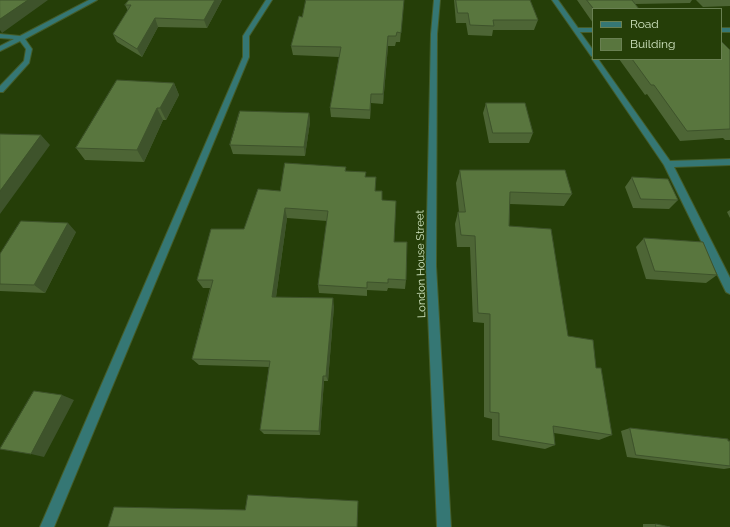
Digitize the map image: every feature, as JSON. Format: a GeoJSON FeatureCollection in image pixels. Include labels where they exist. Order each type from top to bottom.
{"type":"FeatureCollection","features":[{"type":"Feature","properties":{"kind":"street"},"geometry":{"type":"LineString","coordinates":[[0,49],[94,0]]}},
{"type":"Feature","properties":{"kind":"street"},"geometry":{"type":"LineString","coordinates":[[47,527],[246,57],[246,36],[269,0]]}},
{"type":"Feature","properties":{"kind":"street","name":"London House Street"},"geometry":{"type":"LineString","coordinates":[[437,0],[434,34],[431,266],[444,527]]}},
{"type":"Feature","properties":{"kind":"street"},"geometry":{"type":"LineString","coordinates":[[555,0],[592,54]]}},
{"type":"Feature","properties":{"kind":"street"},"geometry":{"type":"LineString","coordinates":[[575,30],[592,30]]}},
{"type":"Feature","properties":{"kind":"street"},"geometry":{"type":"LineString","coordinates":[[0,36],[21,38],[29,48],[26,62],[0,90]]}},
{"type":"Feature","properties":{"kind":"street"},"geometry":{"type":"LineString","coordinates":[[597,60],[668,164],[730,289]]}},
{"type":"Feature","properties":{"kind":"street"},"geometry":{"type":"LineString","coordinates":[[668,164],[730,162]]}},
{"type":"Feature","properties":{"kind":"building"},"geometry":{"type":"Polygon","coordinates":[[[0,0],[28,0],[0,19],[0,0]]]}},
{"type":"Feature","properties":{"kind":"building"},"geometry":{"type":"Polygon","coordinates":[[[129,0],[215,0],[204,20],[155,18],[137,49],[113,34],[131,5],[125,5],[129,0]]]}},
{"type":"Feature","properties":{"kind":"building"},"geometry":{"type":"Polygon","coordinates":[[[306,0],[404,0],[401,33],[397,32],[396,36],[388,36],[383,94],[371,94],[370,110],[330,108],[341,47],[291,46],[299,16],[302,17],[306,0]]]}},
{"type":"Feature","properties":{"kind":"building"},"geometry":{"type":"Polygon","coordinates":[[[456,0],[530,0],[538,20],[493,20],[494,26],[470,25],[468,13],[458,13],[456,0]]]}},
{"type":"Feature","properties":{"kind":"building"},"geometry":{"type":"Polygon","coordinates":[[[587,0],[632,0],[638,8],[593,8],[587,0]]]}},
{"type":"Feature","properties":{"kind":"building"},"geometry":{"type":"Polygon","coordinates":[[[722,42],[730,50],[730,129],[687,131],[654,85],[651,85],[633,60],[722,60],[722,42]]]}},
{"type":"Feature","properties":{"kind":"building"},"geometry":{"type":"Polygon","coordinates":[[[117,80],[174,83],[160,108],[157,108],[137,150],[76,148],[117,80]]]}},
{"type":"Feature","properties":{"kind":"building"},"geometry":{"type":"Polygon","coordinates":[[[486,103],[525,103],[533,133],[493,133],[486,103]]]}},
{"type":"Feature","properties":{"kind":"building"},"geometry":{"type":"Polygon","coordinates":[[[240,111],[309,113],[304,147],[230,145],[240,111]]]}},
{"type":"Feature","properties":{"kind":"building"},"geometry":{"type":"Polygon","coordinates":[[[0,134],[41,135],[0,191],[0,134]]]}},
{"type":"Feature","properties":{"kind":"building"},"geometry":{"type":"Polygon","coordinates":[[[285,163],[346,167],[345,171],[366,172],[365,177],[376,177],[375,191],[382,191],[382,200],[396,201],[394,242],[407,242],[406,280],[388,279],[388,283],[367,282],[367,288],[318,285],[328,211],[285,208],[272,297],[333,298],[326,376],[323,376],[319,431],[260,430],[270,361],[192,359],[213,280],[197,280],[211,229],[244,229],[258,189],[280,191],[285,163]]]}},
{"type":"Feature","properties":{"kind":"building"},"geometry":{"type":"Polygon","coordinates":[[[460,170],[565,170],[572,194],[510,192],[509,226],[551,229],[568,336],[593,340],[596,368],[601,368],[612,435],[553,426],[555,445],[499,436],[499,413],[490,412],[490,314],[478,313],[475,236],[461,235],[458,212],[465,212],[460,170]]]}},
{"type":"Feature","properties":{"kind":"building"},"geometry":{"type":"Polygon","coordinates":[[[632,177],[668,179],[678,200],[641,199],[632,177]]]}},
{"type":"Feature","properties":{"kind":"building"},"geometry":{"type":"Polygon","coordinates":[[[21,221],[68,223],[34,285],[0,284],[0,254],[21,221]]]}},
{"type":"Feature","properties":{"kind":"building"},"geometry":{"type":"Polygon","coordinates":[[[644,238],[703,242],[717,275],[655,271],[644,238]]]}},
{"type":"Feature","properties":{"kind":"building"},"geometry":{"type":"Polygon","coordinates":[[[34,391],[62,395],[31,454],[0,449],[34,391]]]}},
{"type":"Feature","properties":{"kind":"building"},"geometry":{"type":"Polygon","coordinates":[[[630,428],[728,439],[728,441],[730,441],[730,466],[636,455],[630,428]]]}},
{"type":"Feature","properties":{"kind":"building"},"geometry":{"type":"Polygon","coordinates":[[[248,495],[358,501],[357,527],[108,527],[114,507],[245,510],[248,495]]]}},
{"type":"Feature","properties":{"kind":"building"},"geometry":{"type":"Polygon","coordinates":[[[656,524],[670,527],[656,527],[656,524]]]}}]}
